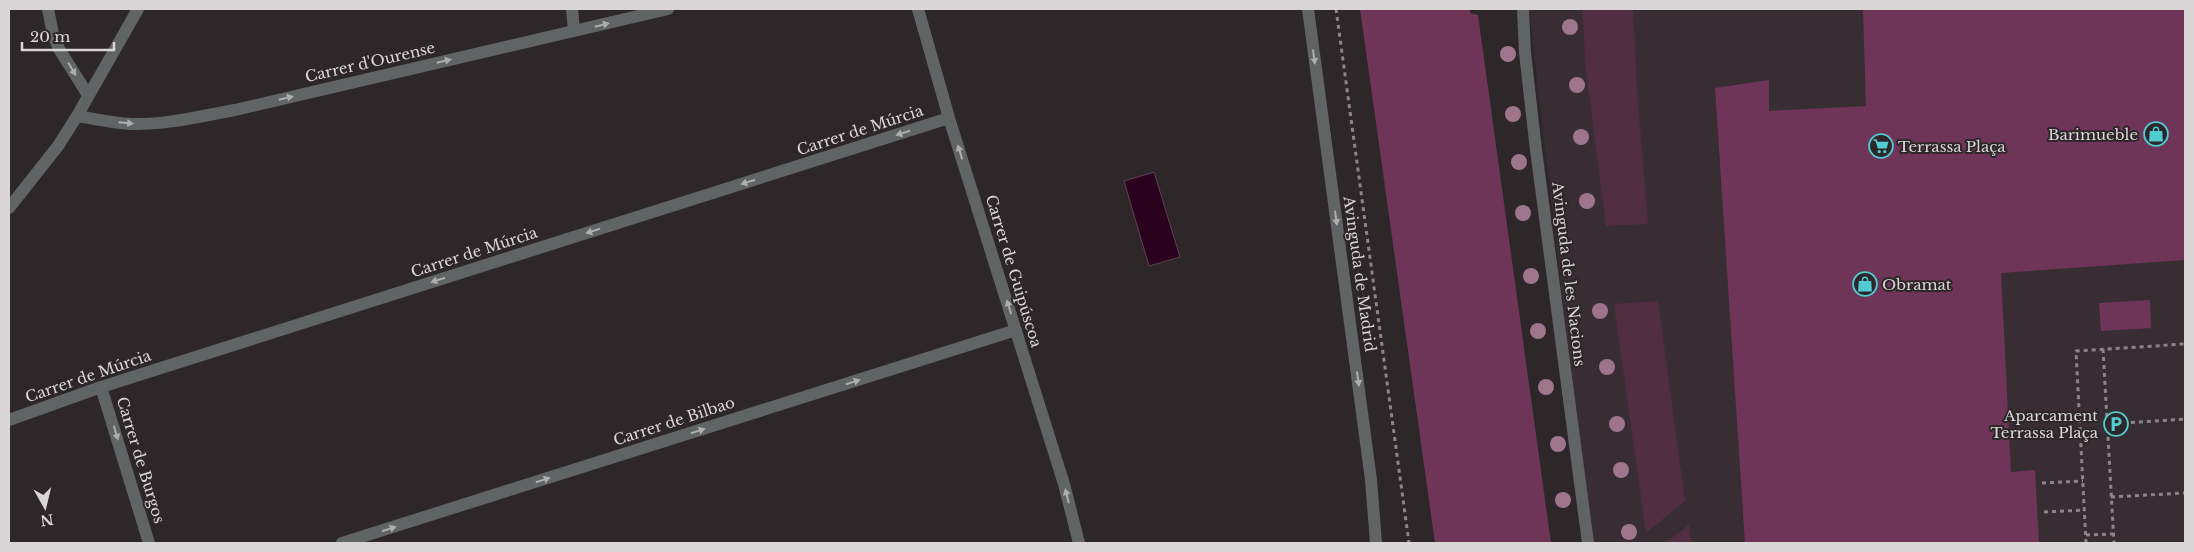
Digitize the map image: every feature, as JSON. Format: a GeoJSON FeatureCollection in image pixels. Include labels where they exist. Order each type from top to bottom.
{"type":"FeatureCollection","features":[{"type":"Feature","properties":{"kind":"street"},"geometry":{"type":"LineString","coordinates":[[48,9],[53,34],[59,50],[88,95]]}},
{"type":"Feature","properties":{"kind":"street"},"geometry":{"type":"LineString","coordinates":[[9,208],[58,146],[78,116],[88,95],[138,9]]}},
{"type":"Feature","properties":{"kind":"street"},"geometry":{"type":"LineString","coordinates":[[572,9],[574,31]]}},
{"type":"Feature","properties":{"kind":"street","name":"Carrer d'Ourense"},"geometry":{"type":"LineString","coordinates":[[78,116],[130,124],[154,124],[181,120],[235,110],[668,9]]}},
{"type":"Feature","properties":{"kind":"street","name":"Carrer de Guipúscoa"},"geometry":{"type":"LineString","coordinates":[[918,9],[949,118],[1064,484],[1079,543]]}},
{"type":"Feature","properties":{"kind":"street","name":"Avinguda de Madrid"},"geometry":{"type":"LineString","coordinates":[[1308,9],[1371,480],[1376,543]]}},
{"type":"Feature","properties":{"kind":"street","name":"Avinguda de les Nacions"},"geometry":{"type":"LineString","coordinates":[[1523,9],[1525,53],[1536,150],[1588,543]]}},
{"type":"Feature","properties":{"kind":"street","name":"Carrer de Múrcia"},"geometry":{"type":"LineString","coordinates":[[9,420],[101,387],[949,118]]}},
{"type":"Feature","properties":{"kind":"street","name":"Carrer de Bilbao"},"geometry":{"type":"LineString","coordinates":[[342,543],[1016,330]]}},
{"type":"Feature","properties":{"kind":"street","name":"Carrer de Burgos"},"geometry":{"type":"LineString","coordinates":[[101,387],[149,543]]}},
{"type":"Feature","properties":{"kind":"path"},"geometry":{"type":"LineString","coordinates":[[1336,9],[1409,543]]}},
{"type":"Feature","properties":{"kind":"path"},"geometry":{"type":"LineString","coordinates":[[2086,543],[2076,351],[2185,344]]}},
{"type":"Feature","properties":{"kind":"path"},"geometry":{"type":"LineString","coordinates":[[2103,349],[2114,543]]}},
{"type":"Feature","properties":{"kind":"path"},"geometry":{"type":"LineString","coordinates":[[2107,424],[2185,419]]}},
{"type":"Feature","properties":{"kind":"path"},"geometry":{"type":"LineString","coordinates":[[2042,483],[2083,481]]}},
{"type":"Feature","properties":{"kind":"path"},"geometry":{"type":"LineString","coordinates":[[2111,497],[2185,493]]}},
{"type":"Feature","properties":{"kind":"path"},"geometry":{"type":"LineString","coordinates":[[2044,512],[2085,510]]}},
{"type":"Feature","properties":{"kind":"path"},"geometry":{"type":"LineString","coordinates":[[2086,535],[2113,534]]}},
{"type":"Feature","properties":{"kind":"shaded area","name":"Terrassa Plaça"},"geometry":{"type":"Polygon","coordinates":[[[1529,9],[2185,9],[2185,543],[1591,543],[1529,9]]]}},
{"type":"Feature","properties":{"kind":"shaded area"},"geometry":{"type":"Polygon","coordinates":[[[1582,9],[1633,9],[1637,90],[1648,224],[1606,226],[1586,70],[1582,9]]]}},
{"type":"Feature","properties":{"kind":"shaded area"},"geometry":{"type":"Polygon","coordinates":[[[1154,172],[1180,257],[1149,266],[1124,181],[1154,172]]]}},
{"type":"Feature","properties":{"kind":"shaded area"},"geometry":{"type":"Polygon","coordinates":[[[1658,301],[1685,501],[1646,533],[1614,304],[1658,301]]]}},
{"type":"Feature","properties":{"kind":"shaded area"},"geometry":{"type":"Polygon","coordinates":[[[1689,525],[1691,543],[1665,543],[1689,525]]]}},
{"type":"Feature","properties":{"kind":"building"},"geometry":{"type":"Polygon","coordinates":[[[1360,9],[1470,9],[1470,13],[1478,15],[1551,543],[1435,543],[1360,9]]]}},
{"type":"Feature","properties":{"kind":"building","name":"Obramat"},"geometry":{"type":"Polygon","coordinates":[[[1863,9],[2185,9],[2185,260],[2001,273],[2011,472],[2035,470],[2039,543],[1745,543],[1715,88],[1769,80],[1769,111],[1866,106],[1863,9]]]}},
{"type":"Feature","properties":{"kind":"building"},"geometry":{"type":"Polygon","coordinates":[[[2150,300],[2151,328],[2101,331],[2099,303],[2150,300]]]}},
{"type":"Feature","properties":{"kind":"place","name":"Barimueble"},"geometry":{"type":"Point","coordinates":[2156,134]}},
{"type":"Feature","properties":{"kind":"place","name":"Terrassa Plaça"},"geometry":{"type":"Point","coordinates":[1881,146]}},
{"type":"Feature","properties":{"kind":"place","name":"Obramat"},"geometry":{"type":"Point","coordinates":[1865,284]}},
{"type":"Feature","properties":{"kind":"place","name":"Aparcament Terrassa Plaça"},"geometry":{"type":"Point","coordinates":[2116,424]}}]}
